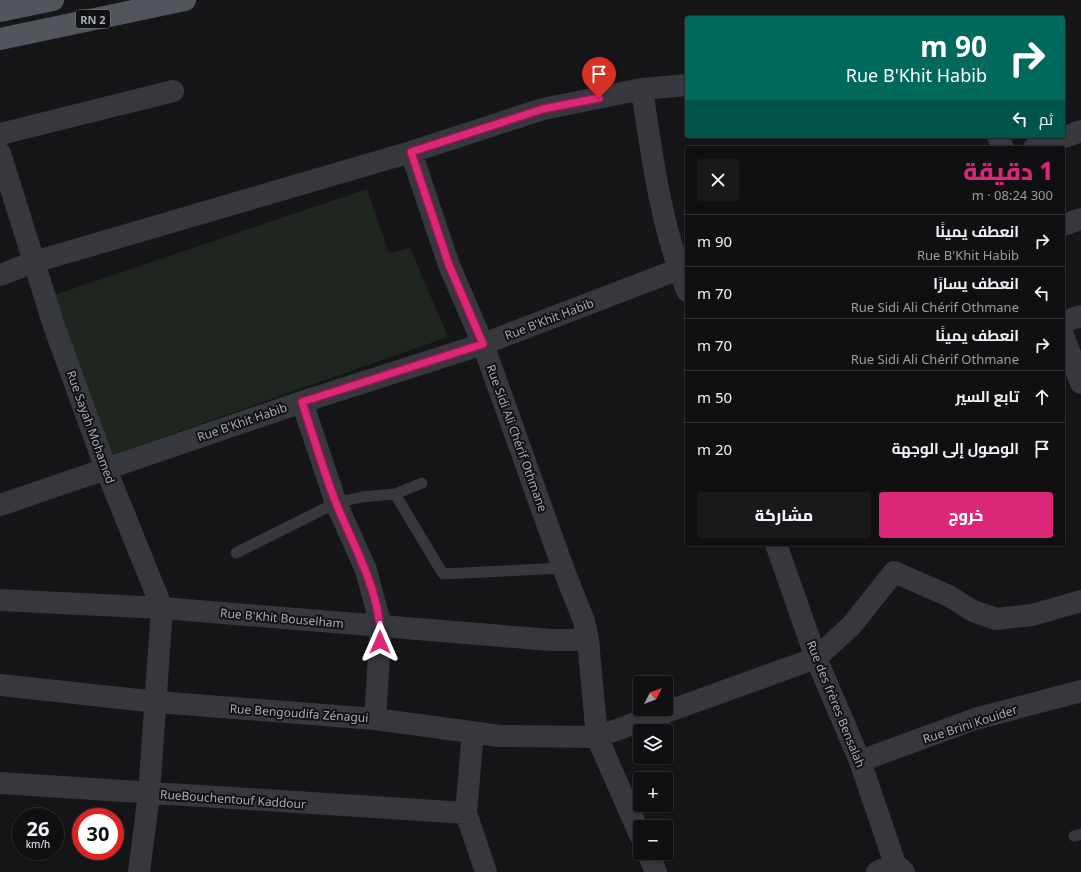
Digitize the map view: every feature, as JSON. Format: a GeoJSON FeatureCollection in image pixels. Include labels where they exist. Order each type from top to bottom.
{"type":"FeatureCollection","features":[{"type":"Feature","properties":{"kind":"main road"},"geometry":{"type":"LineString","coordinates":[[0,11],[53,0]]}},
{"type":"Feature","properties":{"kind":"main road","name":"RN 2"},"geometry":{"type":"LineString","coordinates":[[0,39],[185,0]]}},
{"type":"Feature","properties":{"kind":"street"},"geometry":{"type":"LineString","coordinates":[[0,275],[34,262],[411,152],[543,109],[642,89],[685,85]]}},
{"type":"Feature","properties":{"kind":"street"},"geometry":{"type":"LineString","coordinates":[[642,89],[658,194],[683,268],[685,280]]}},
{"type":"Feature","properties":{"kind":"street"},"geometry":{"type":"LineString","coordinates":[[0,134],[173,91]]}},
{"type":"Feature","properties":{"kind":"street"},"geometry":{"type":"LineString","coordinates":[[1065,137],[1081,131]]}},
{"type":"Feature","properties":{"kind":"street"},"geometry":{"type":"LineString","coordinates":[[1040,146],[1062,138]]}},
{"type":"Feature","properties":{"kind":"street","name":"Rue Sidi Ali Chérif Othmane"},"geometry":{"type":"LineString","coordinates":[[411,152],[449,265],[483,344],[563,568],[584,620],[588,640],[598,737],[633,820]]}},
{"type":"Feature","properties":{"kind":"street","name":"Rue Sayah Mohamed"},"geometry":{"type":"LineString","coordinates":[[0,153],[54,326],[106,469],[162,608],[149,794],[139,872]]}},
{"type":"Feature","properties":{"kind":"street"},"geometry":{"type":"LineString","coordinates":[[1065,224],[1081,219]]}},
{"type":"Feature","properties":{"kind":"street","name":"Rue B'Khit Habib"},"geometry":{"type":"LineString","coordinates":[[0,506],[302,402],[483,344],[683,268]]}},
{"type":"Feature","properties":{"kind":"street"},"geometry":{"type":"LineString","coordinates":[[1065,321],[1081,316]]}},
{"type":"Feature","properties":{"kind":"street"},"geometry":{"type":"LineString","coordinates":[[1065,340],[1081,383]]}},
{"type":"Feature","properties":{"kind":"street"},"geometry":{"type":"LineString","coordinates":[[302,402],[336,503],[366,570],[381,626],[375,719]]}},
{"type":"Feature","properties":{"kind":"street","name":"Rue des frères Bensalah"},"geometry":{"type":"LineString","coordinates":[[777,546],[816,658],[860,761],[892,869]]}},
{"type":"Feature","properties":{"kind":"street"},"geometry":{"type":"LineString","coordinates":[[598,737],[816,658],[851,626],[894,572],[949,596],[973,611],[996,619],[1032,615],[1081,601]]}},
{"type":"Feature","properties":{"kind":"street","name":"Rue B'Khit Bouselham"},"geometry":{"type":"LineString","coordinates":[[0,600],[162,608],[550,640],[588,640]]}},
{"type":"Feature","properties":{"kind":"street","name":"Rue Bengoudifa Zénagui"},"geometry":{"type":"LineString","coordinates":[[0,685],[156,702],[375,719],[500,736],[598,737]]}},
{"type":"Feature","properties":{"kind":"street","name":"Rue Brini Kouider"},"geometry":{"type":"LineString","coordinates":[[860,761],[975,719],[1081,691]]}},
{"type":"Feature","properties":{"kind":"street"},"geometry":{"type":"LineString","coordinates":[[473,732],[466,813],[486,872]]}},
{"type":"Feature","properties":{"kind":"street","name":"RueBouchentouf Kaddour"},"geometry":{"type":"LineString","coordinates":[[0,783],[149,794],[466,813]]}},
{"type":"Feature","properties":{"kind":"street"},"geometry":{"type":"LineString","coordinates":[[651,860],[656,872]]}},
{"type":"Feature","properties":{"kind":"lane"},"geometry":{"type":"LineString","coordinates":[[236,553],[336,503],[361,497],[395,494],[422,483]]}},
{"type":"Feature","properties":{"kind":"lane"},"geometry":{"type":"LineString","coordinates":[[395,494],[443,574],[563,568]]}},
{"type":"Feature","properties":{"kind":"shaded area"},"geometry":{"type":"Polygon","coordinates":[[[367,189],[389,253],[410,248],[448,337],[109,456],[54,295],[367,189]]]}},
{"type":"Feature","properties":{"kind":"route"},"geometry":{"type":"LineString","coordinates":[[380,642],[381,626],[366,570],[336,503],[302,402],[483,344],[449,265],[411,152],[543,109],[599,98]]}}]}
